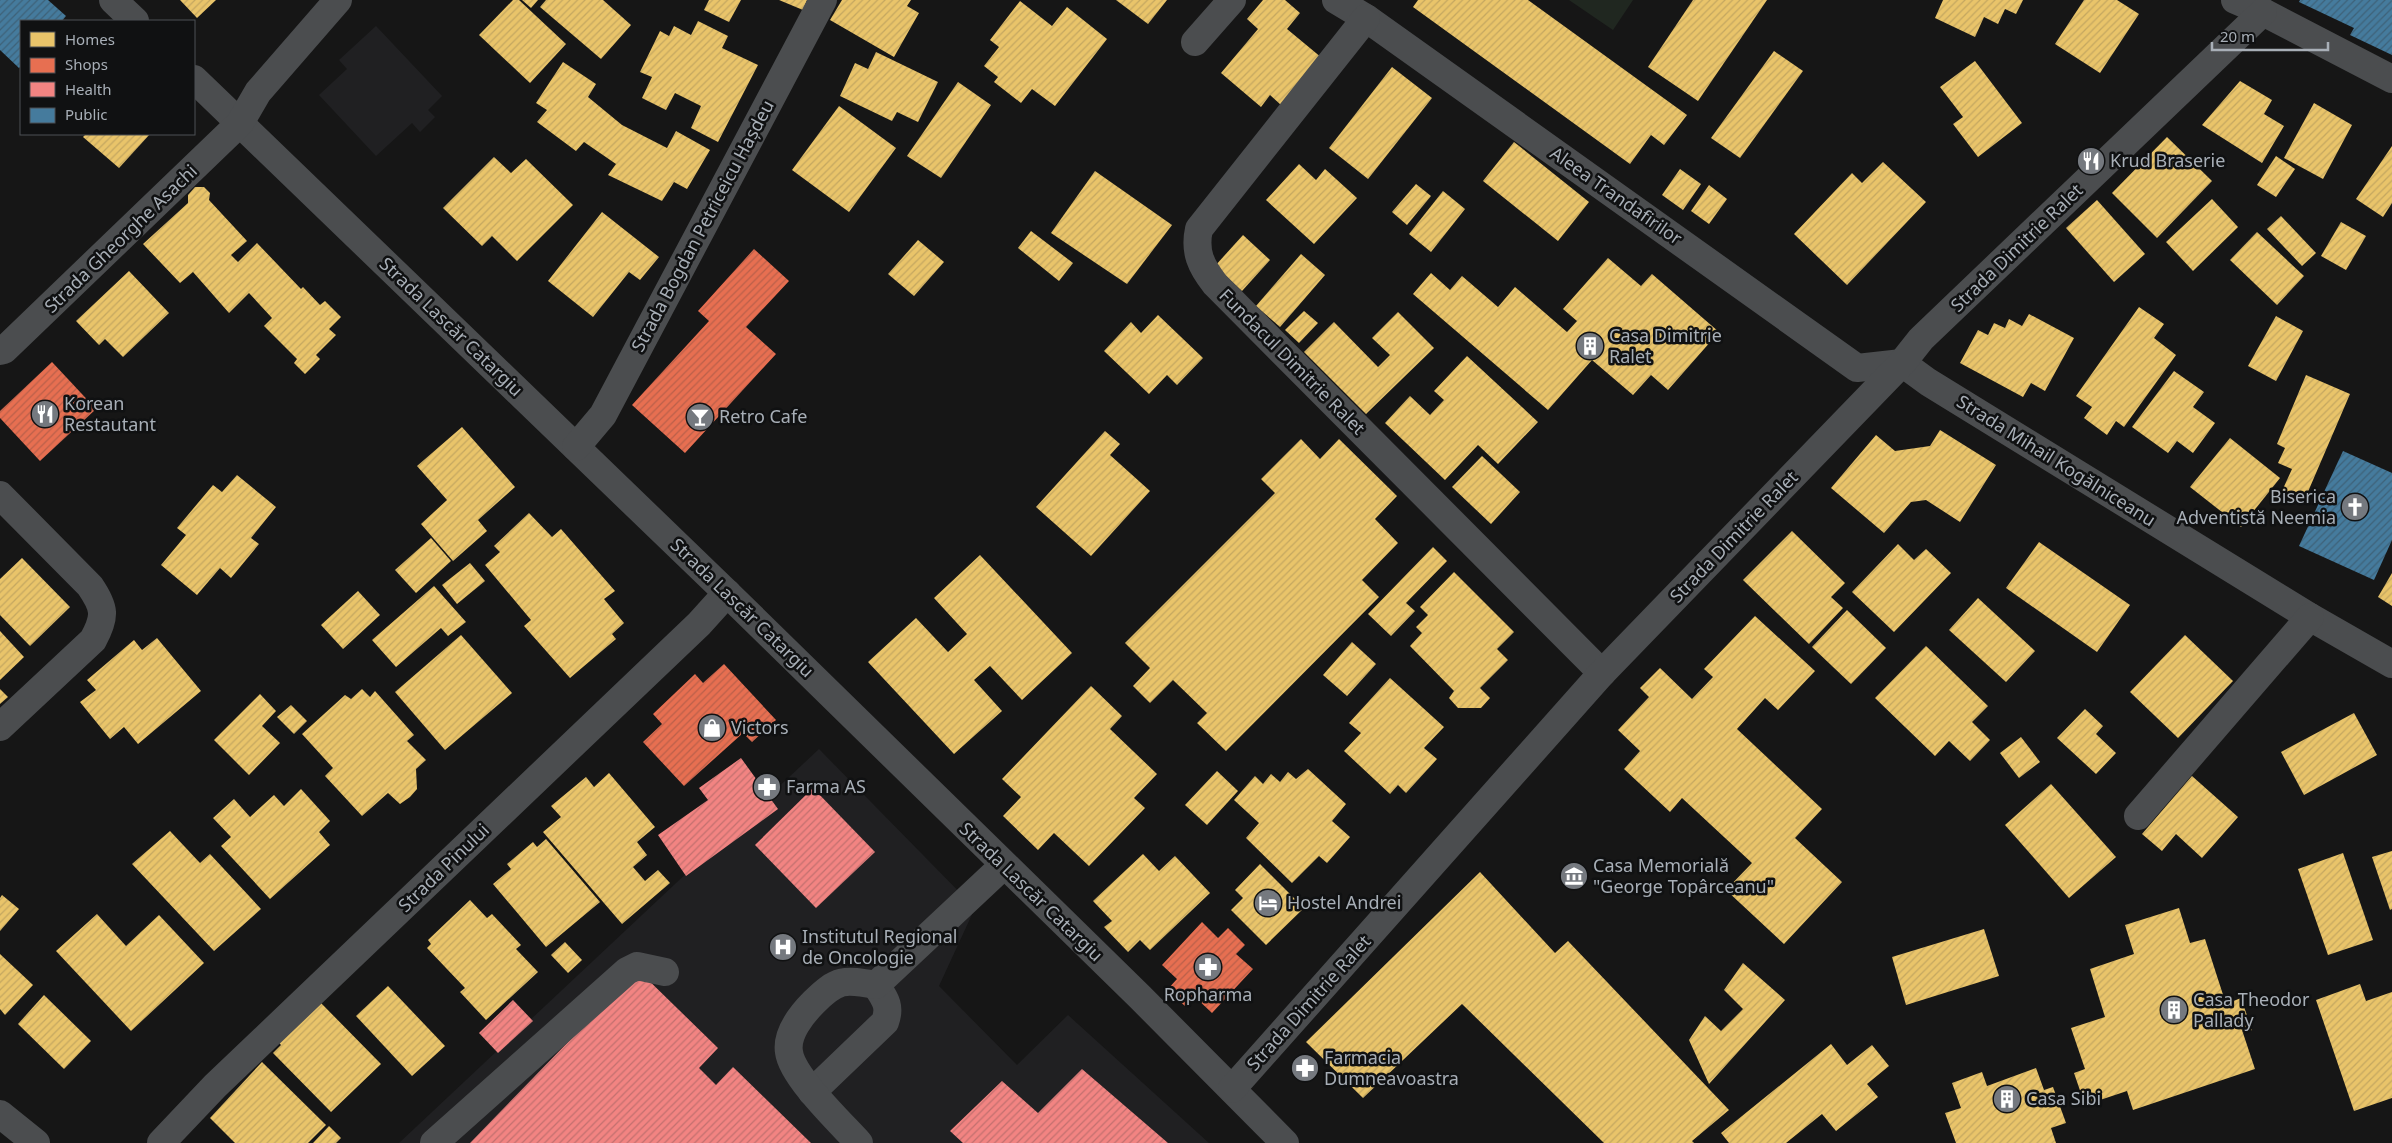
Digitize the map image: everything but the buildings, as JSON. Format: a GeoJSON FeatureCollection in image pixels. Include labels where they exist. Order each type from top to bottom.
{"type":"FeatureCollection","features":[{"type":"Feature","properties":{"kind":"street"},"geometry":{"type":"LineString","coordinates":[[113,0],[134,20]]}},
{"type":"Feature","properties":{"kind":"street","name":"Strada Gheorghe Asachi"},"geometry":{"type":"LineString","coordinates":[[0,351],[4,350],[240,123],[258,92],[338,0]]}},
{"type":"Feature","properties":{"kind":"street","name":"Strada Bogdan Petriceicu Hașdeu"},"geometry":{"type":"LineString","coordinates":[[576,447],[603,415],[823,0]]}},
{"type":"Feature","properties":{"kind":"street"},"geometry":{"type":"LineString","coordinates":[[1196,42],[1232,0]]}},
{"type":"Feature","properties":{"kind":"street","name":"Aleea Trandafirilor"},"geometry":{"type":"LineString","coordinates":[[1336,0],[1366,18],[1857,368],[1902,363]]}},
{"type":"Feature","properties":{"kind":"street"},"geometry":{"type":"LineString","coordinates":[[2235,0],[2263,12],[2392,79]]}},
{"type":"Feature","properties":{"kind":"street","name":"Strada Dimitrie Ralet"},"geometry":{"type":"LineString","coordinates":[[1232,1089],[1602,673],[1902,363],[1921,339],[2263,12]]}},
{"type":"Feature","properties":{"kind":"street","name":"Fundacul Dimitrie Ralet"},"geometry":{"type":"LineString","coordinates":[[1366,18],[1199,230],[1196,243],[1198,258],[1215,284],[1602,673]]}},
{"type":"Feature","properties":{"kind":"street","name":"Strada Lascăr Catargiu"},"geometry":{"type":"LineString","coordinates":[[195,80],[728,593],[1285,1143]]}},
{"type":"Feature","properties":{"kind":"street","name":"Strada Mihail Kogălniceanu"},"geometry":{"type":"LineString","coordinates":[[1902,363],[1928,382],[2310,617],[2392,664]]}},
{"type":"Feature","properties":{"kind":"street"},"geometry":{"type":"LineString","coordinates":[[0,496],[90,586],[100,599],[104,612],[101,627],[93,640],[0,727]]}},
{"type":"Feature","properties":{"kind":"street","name":"Strada Pinului"},"geometry":{"type":"LineString","coordinates":[[161,1143],[215,1086],[692,631],[728,593]]}},
{"type":"Feature","properties":{"kind":"street"},"geometry":{"type":"LineString","coordinates":[[2138,816],[2310,617]]}},
{"type":"Feature","properties":{"kind":"street"},"geometry":{"type":"LineString","coordinates":[[876,986],[1004,865]]}},
{"type":"Feature","properties":{"kind":"street"},"geometry":{"type":"LineString","coordinates":[[434,1143],[627,970],[637,966],[665,972]]}},
{"type":"Feature","properties":{"kind":"street"},"geometry":{"type":"LineString","coordinates":[[812,1092],[885,1022],[889,1011],[887,1002],[876,986],[854,981],[831,985],[801,1015],[790,1041],[789,1053],[812,1092],[859,1143]]}},
{"type":"Feature","properties":{"kind":"street"},"geometry":{"type":"LineString","coordinates":[[0,1114],[36,1143]]}},
{"type":"Feature","properties":{"kind":"shaded area"},"geometry":{"type":"Polygon","coordinates":[[[1569,0],[1633,0],[1613,30],[1569,0]]]}},
{"type":"Feature","properties":{"kind":"shaded area"},"geometry":{"type":"Polygon","coordinates":[[[376,26],[442,96],[428,110],[435,117],[420,132],[412,123],[376,156],[319,95],[347,69],[339,60],[376,26]]]}},
{"type":"Feature","properties":{"kind":"shaded area","name":"Institutul Regional de Oncologie"},"geometry":{"type":"Polygon","coordinates":[[[819,749],[975,908],[939,986],[1017,1065],[1068,1015],[1209,1143],[399,1143],[819,749]]]}},
{"type":"Feature","properties":{"kind":"place","name":"Krud Braserie"},"geometry":{"type":"Point","coordinates":[2091,161]}},
{"type":"Feature","properties":{"kind":"place","name":"Casa Dimitrie Ralet"},"geometry":{"type":"Point","coordinates":[1590,346]}},
{"type":"Feature","properties":{"kind":"place","name":"Korean Restautant"},"geometry":{"type":"Point","coordinates":[45,414]}},
{"type":"Feature","properties":{"kind":"place","name":"Retro Cafe"},"geometry":{"type":"Point","coordinates":[700,417]}},
{"type":"Feature","properties":{"kind":"place","name":"Biserica Adventistă Neemia"},"geometry":{"type":"Point","coordinates":[2355,507]}},
{"type":"Feature","properties":{"kind":"place","name":"Victors"},"geometry":{"type":"Point","coordinates":[712,728]}},
{"type":"Feature","properties":{"kind":"place","name":"Farma AS"},"geometry":{"type":"Point","coordinates":[767,787]}},
{"type":"Feature","properties":{"kind":"place","name":"Casa Memorială \"George Topârceanu\""},"geometry":{"type":"Point","coordinates":[1574,876]}},
{"type":"Feature","properties":{"kind":"place","name":"Hostel Andrei"},"geometry":{"type":"Point","coordinates":[1268,903]}},
{"type":"Feature","properties":{"kind":"place","name":"Institutul Regional de Oncologie"},"geometry":{"type":"Point","coordinates":[783,947]}},
{"type":"Feature","properties":{"kind":"place","name":"Ropharma"},"geometry":{"type":"Point","coordinates":[1208,967]}},
{"type":"Feature","properties":{"kind":"place","name":"Casa Theodor Pallady"},"geometry":{"type":"Point","coordinates":[2174,1010]}},
{"type":"Feature","properties":{"kind":"place","name":"Farmacia Dumneavoastra"},"geometry":{"type":"Point","coordinates":[1305,1068]}},
{"type":"Feature","properties":{"kind":"place","name":"Casa Sibi"},"geometry":{"type":"Point","coordinates":[2007,1099]}}]}
